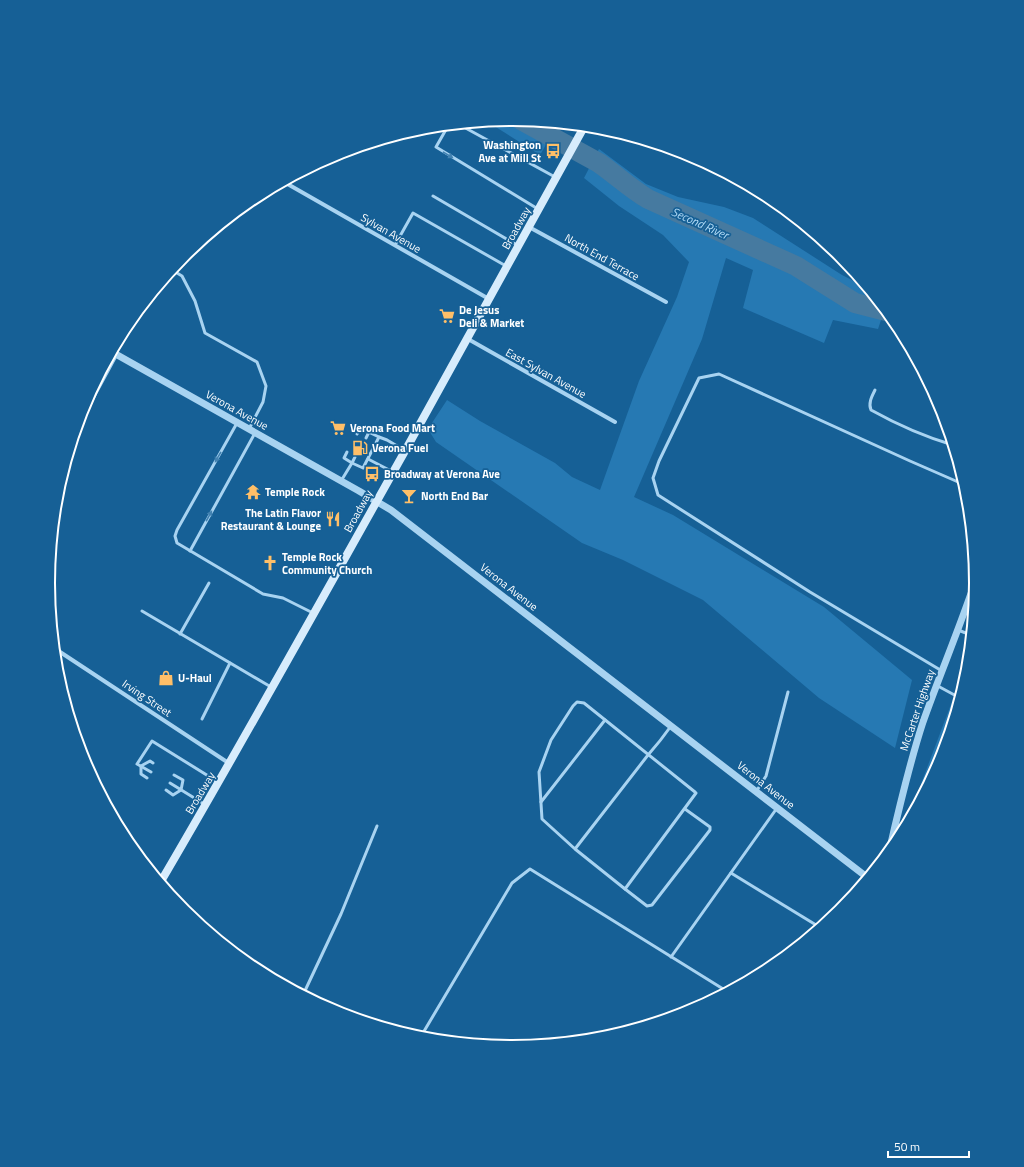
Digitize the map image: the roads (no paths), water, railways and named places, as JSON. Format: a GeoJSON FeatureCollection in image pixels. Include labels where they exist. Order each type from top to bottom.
{"type":"FeatureCollection","features":[{"type":"Feature","properties":{"kind":"main road","name":"Broadway"},"geometry":{"type":"LineString","coordinates":[[162,878],[273,688],[508,267],[581,132]]}},
{"type":"Feature","properties":{"kind":"street","name":"Sylvan Avenue"},"geometry":{"type":"LineString","coordinates":[[289,185],[490,299]]}},
{"type":"Feature","properties":{"kind":"street","name":"North End Terrace"},"geometry":{"type":"LineString","coordinates":[[530,227],[666,302]]}},
{"type":"Feature","properties":{"kind":"street","name":"East Sylvan Avenue"},"geometry":{"type":"LineString","coordinates":[[468,339],[615,422]]}},
{"type":"Feature","properties":{"kind":"street","name":"Verona Avenue"},"geometry":{"type":"LineString","coordinates":[[116,355],[377,501],[392,511],[864,875]]}},
{"type":"Feature","properties":{"kind":"street","name":"McCarter Highway"},"geometry":{"type":"LineString","coordinates":[[893,836],[909,768],[936,685],[968,600]]}},
{"type":"Feature","properties":{"kind":"street","name":"Irving Street"},"geometry":{"type":"LineString","coordinates":[[61,652],[230,764]]}},
{"type":"Feature","properties":{"kind":"lane"},"geometry":{"type":"LineString","coordinates":[[466,129],[556,178]]}},
{"type":"Feature","properties":{"kind":"lane"},"geometry":{"type":"LineString","coordinates":[[445,131],[436,147],[539,209]]}},
{"type":"Feature","properties":{"kind":"lane"},"geometry":{"type":"LineString","coordinates":[[433,196],[519,246]]}},
{"type":"Feature","properties":{"kind":"lane"},"geometry":{"type":"LineString","coordinates":[[396,245],[413,213],[508,267]]}},
{"type":"Feature","properties":{"kind":"lane"},"geometry":{"type":"LineString","coordinates":[[177,273],[182,276],[195,301],[205,333],[257,362],[266,386],[263,402],[252,431],[190,551]]}},
{"type":"Feature","properties":{"kind":"lane"},"geometry":{"type":"LineString","coordinates":[[942,670],[810,592],[658,496],[653,478],[659,461],[699,378],[719,374],[957,482]]}},
{"type":"Feature","properties":{"kind":"lane"},"geometry":{"type":"LineString","coordinates":[[875,390],[871,400],[871,410],[898,425],[927,438],[947,443]]}},
{"type":"Feature","properties":{"kind":"lane"},"geometry":{"type":"LineString","coordinates":[[237,423],[177,530],[175,536],[177,543],[263,594],[283,598],[314,613]]}},
{"type":"Feature","properties":{"kind":"lane"},"geometry":{"type":"LineString","coordinates":[[357,434],[360,428],[387,440],[405,451]]}},
{"type":"Feature","properties":{"kind":"lane"},"geometry":{"type":"LineString","coordinates":[[366,438],[369,432]]}},
{"type":"Feature","properties":{"kind":"lane"},"geometry":{"type":"LineString","coordinates":[[347,452],[344,458],[363,468],[379,437]]}},
{"type":"Feature","properties":{"kind":"lane"},"geometry":{"type":"LineString","coordinates":[[341,481],[355,457]]}},
{"type":"Feature","properties":{"kind":"lane"},"geometry":{"type":"LineString","coordinates":[[368,459],[393,472]]}},
{"type":"Feature","properties":{"kind":"lane"},"geometry":{"type":"LineString","coordinates":[[180,634],[209,583]]}},
{"type":"Feature","properties":{"kind":"lane"},"geometry":{"type":"LineString","coordinates":[[142,612],[273,688]]}},
{"type":"Feature","properties":{"kind":"lane"},"geometry":{"type":"LineString","coordinates":[[958,630],[966,633]]}},
{"type":"Feature","properties":{"kind":"lane"},"geometry":{"type":"LineString","coordinates":[[202,719],[230,663]]}},
{"type":"Feature","properties":{"kind":"lane"},"geometry":{"type":"LineString","coordinates":[[936,685],[955,695]]}},
{"type":"Feature","properties":{"kind":"lane"},"geometry":{"type":"LineString","coordinates":[[756,792],[766,776],[788,692]]}},
{"type":"Feature","properties":{"kind":"lane"},"geometry":{"type":"LineString","coordinates":[[625,888],[685,809],[696,795],[695,792],[584,703],[577,702],[573,706],[551,740],[539,772],[542,819],[575,849],[647,906],[652,905],[710,830],[710,827],[685,809]]}},
{"type":"Feature","properties":{"kind":"lane"},"geometry":{"type":"LineString","coordinates":[[541,802],[605,720]]}},
{"type":"Feature","properties":{"kind":"lane"},"geometry":{"type":"LineString","coordinates":[[575,849],[671,726]]}},
{"type":"Feature","properties":{"kind":"lane"},"geometry":{"type":"LineString","coordinates":[[151,772],[137,764],[152,741],[219,782]]}},
{"type":"Feature","properties":{"kind":"lane"},"geometry":{"type":"LineString","coordinates":[[141,766],[150,761],[153,763]]}},
{"type":"Feature","properties":{"kind":"lane"},"geometry":{"type":"LineString","coordinates":[[141,766],[141,774],[147,778]]}},
{"type":"Feature","properties":{"kind":"lane"},"geometry":{"type":"LineString","coordinates":[[174,775],[182,780],[181,790]]}},
{"type":"Feature","properties":{"kind":"lane"},"geometry":{"type":"LineString","coordinates":[[170,783],[206,804]]}},
{"type":"Feature","properties":{"kind":"lane"},"geometry":{"type":"LineString","coordinates":[[166,790],[173,795],[181,790]]}},
{"type":"Feature","properties":{"kind":"lane"},"geometry":{"type":"LineString","coordinates":[[671,957],[777,808]]}},
{"type":"Feature","properties":{"kind":"lane"},"geometry":{"type":"LineString","coordinates":[[305,990],[341,914],[377,826]]}},
{"type":"Feature","properties":{"kind":"lane"},"geometry":{"type":"LineString","coordinates":[[424,1032],[512,884],[530,869],[722,989]]}},
{"type":"Feature","properties":{"kind":"lane"},"geometry":{"type":"LineString","coordinates":[[730,873],[815,925]]}},
{"type":"Feature","properties":{"kind":"waterway","name":"Second River"},"geometry":{"type":"LineString","coordinates":[[533,127],[599,163],[648,199],[796,266],[855,303],[878,309]]}},
{"type":"Feature","properties":{"kind":"place","name":"Washington Ave at Mill St"},"geometry":{"type":"Point","coordinates":[553,151]}},
{"type":"Feature","properties":{"kind":"place","name":"De Jesus Deli & Market"},"geometry":{"type":"Point","coordinates":[447,316]}},
{"type":"Feature","properties":{"kind":"place","name":"Verona Food Mart"},"geometry":{"type":"Point","coordinates":[338,428]}},
{"type":"Feature","properties":{"kind":"place","name":"Verona Fuel"},"geometry":{"type":"Point","coordinates":[360,448]}},
{"type":"Feature","properties":{"kind":"place","name":"Broadway at Verona Ave"},"geometry":{"type":"Point","coordinates":[372,474]}},
{"type":"Feature","properties":{"kind":"place","name":"Temple Rock"},"geometry":{"type":"Point","coordinates":[253,492]}},
{"type":"Feature","properties":{"kind":"place","name":"North End Bar"},"geometry":{"type":"Point","coordinates":[409,496]}},
{"type":"Feature","properties":{"kind":"place","name":"The Latin Flavor Restaurant & Lounge"},"geometry":{"type":"Point","coordinates":[333,519]}},
{"type":"Feature","properties":{"kind":"place","name":"Temple Rock Community Church"},"geometry":{"type":"Point","coordinates":[270,563]}},
{"type":"Feature","properties":{"kind":"place","name":"U-Haul"},"geometry":{"type":"Point","coordinates":[166,678]}}]}
